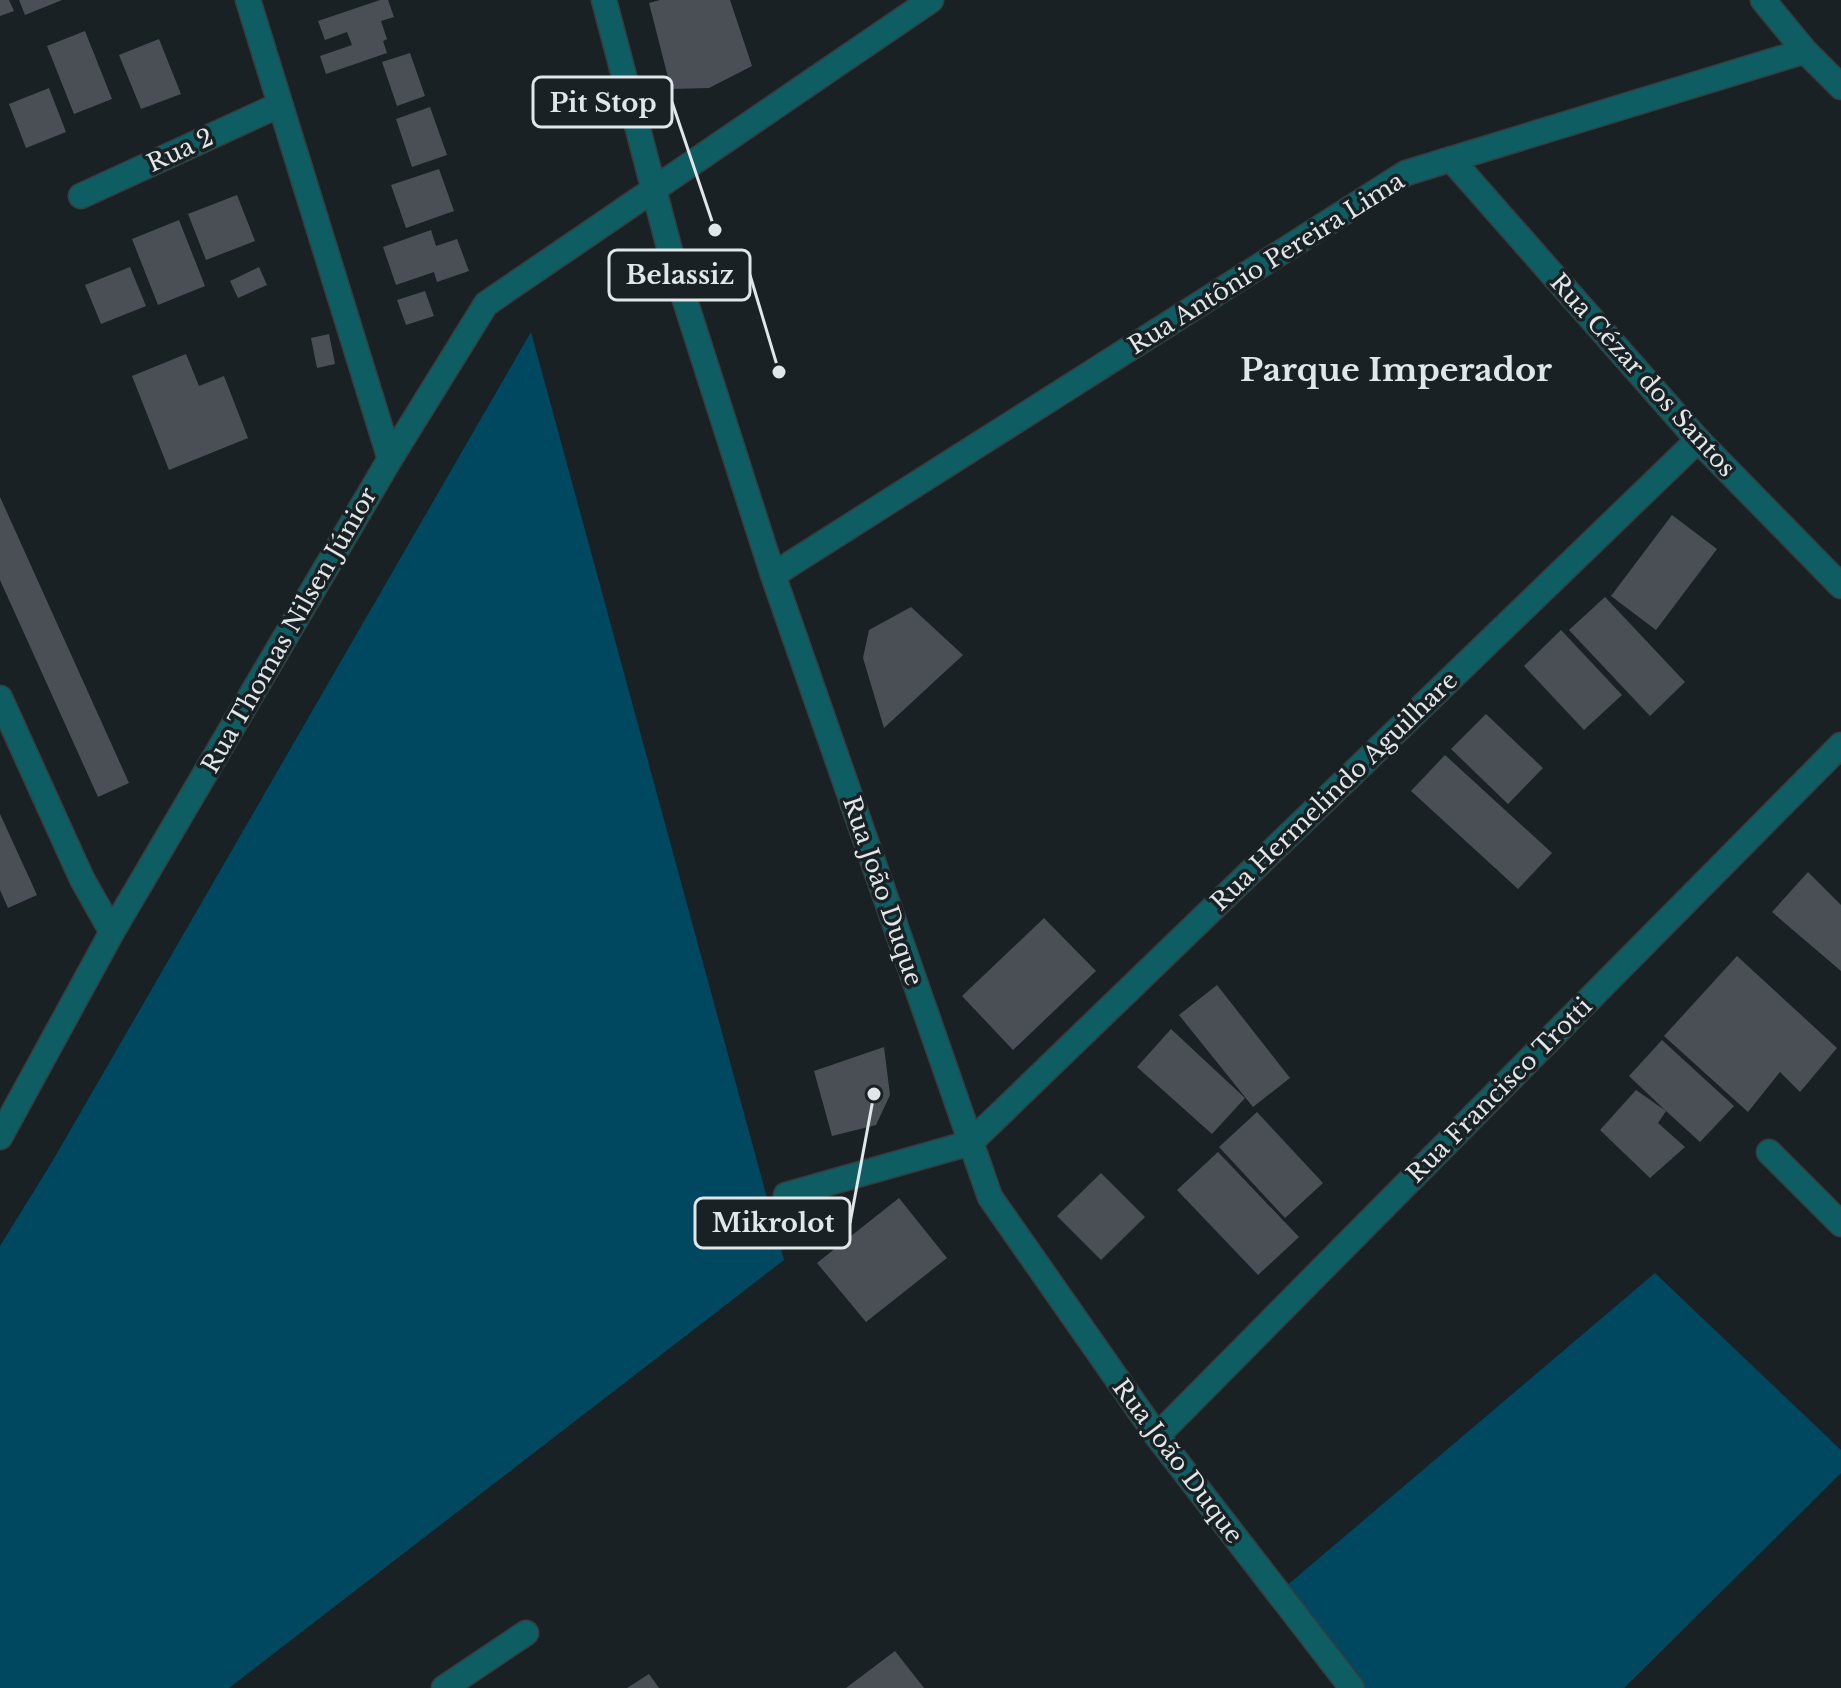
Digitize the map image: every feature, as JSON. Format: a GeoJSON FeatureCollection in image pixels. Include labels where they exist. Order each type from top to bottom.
{"type":"FeatureCollection","features":[{"type":"Feature","properties":{"kind":"street"},"geometry":{"type":"LineString","coordinates":[[248,0],[390,459]]}},
{"type":"Feature","properties":{"kind":"street","name":"Rua João Duque"},"geometry":{"type":"LineString","coordinates":[[604,0],[674,266],[773,575],[990,1197],[1157,1436],[1352,1688]]}},
{"type":"Feature","properties":{"kind":"street","name":"Rua Thomas Nilsen Júnior"},"geometry":{"type":"LineString","coordinates":[[0,1137],[112,932],[390,459],[486,304],[931,0]]}},
{"type":"Feature","properties":{"kind":"street"},"geometry":{"type":"LineString","coordinates":[[1763,0],[1805,51],[1841,87]]}},
{"type":"Feature","properties":{"kind":"street","name":"Rua Antônio Pereira Lima"},"geometry":{"type":"LineString","coordinates":[[773,575],[1406,173],[1805,51]]}},
{"type":"Feature","properties":{"kind":"street","name":"Rua 2"},"geometry":{"type":"LineString","coordinates":[[81,196],[279,105]]}},
{"type":"Feature","properties":{"kind":"street","name":"Rua Cézar dos Santos"},"geometry":{"type":"LineString","coordinates":[[1451,159],[1698,440],[1841,586]]}},
{"type":"Feature","properties":{"kind":"street","name":"Rua Hermelindo Aguilhare"},"geometry":{"type":"LineString","coordinates":[[970,1143],[1698,440]]}},
{"type":"Feature","properties":{"kind":"street"},"geometry":{"type":"LineString","coordinates":[[0,698],[82,879],[112,932]]}},
{"type":"Feature","properties":{"kind":"street","name":"Rua Francisco Trotti"},"geometry":{"type":"LineString","coordinates":[[1157,1436],[1841,745]]}},
{"type":"Feature","properties":{"kind":"street"},"geometry":{"type":"LineString","coordinates":[[786,1195],[970,1143]]}},
{"type":"Feature","properties":{"kind":"street"},"geometry":{"type":"LineString","coordinates":[[1769,1152],[1841,1224]]}},
{"type":"Feature","properties":{"kind":"street"},"geometry":{"type":"LineString","coordinates":[[444,1688],[526,1633]]}},
{"type":"Feature","properties":{"kind":"shaded area"},"geometry":{"type":"Polygon","coordinates":[[[531,332],[784,1260],[229,1688],[0,1688],[0,1246],[52,1162],[531,332]]]}},
{"type":"Feature","properties":{"kind":"shaded area"},"geometry":{"type":"Polygon","coordinates":[[[1655,1273],[1841,1450],[1841,1473],[1624,1688],[1363,1688],[1278,1593],[1655,1273]]]}},
{"type":"Feature","properties":{"kind":"building"},"geometry":{"type":"Polygon","coordinates":[[[0,0],[9,0],[14,11],[0,16],[0,0]]]}},
{"type":"Feature","properties":{"kind":"building"},"geometry":{"type":"Polygon","coordinates":[[[19,0],[62,0],[25,15],[19,0]]]}},
{"type":"Feature","properties":{"kind":"building"},"geometry":{"type":"Polygon","coordinates":[[[388,0],[394,17],[381,21],[387,39],[383,41],[387,53],[326,74],[320,56],[352,45],[347,32],[325,40],[318,21],[388,0]]]}},
{"type":"Feature","properties":{"kind":"building"},"geometry":{"type":"Polygon","coordinates":[[[660,0],[730,0],[752,66],[709,88],[671,89],[649,3],[660,0]]]}},
{"type":"Feature","properties":{"kind":"building"},"geometry":{"type":"Polygon","coordinates":[[[85,31],[112,99],[74,114],[47,46],[85,31]]]}},
{"type":"Feature","properties":{"kind":"building"},"geometry":{"type":"Polygon","coordinates":[[[159,39],[181,94],[141,109],[119,55],[159,39]]]}},
{"type":"Feature","properties":{"kind":"building"},"geometry":{"type":"Polygon","coordinates":[[[410,53],[425,96],[397,106],[382,62],[410,53]]]}},
{"type":"Feature","properties":{"kind":"building"},"geometry":{"type":"Polygon","coordinates":[[[49,88],[66,132],[26,148],[9,104],[49,88]]]}},
{"type":"Feature","properties":{"kind":"building"},"geometry":{"type":"Polygon","coordinates":[[[430,107],[447,155],[412,167],[396,119],[430,107]]]}},
{"type":"Feature","properties":{"kind":"building"},"geometry":{"type":"Polygon","coordinates":[[[439,169],[454,211],[406,228],[391,185],[439,169]]]}},
{"type":"Feature","properties":{"kind":"building"},"geometry":{"type":"Polygon","coordinates":[[[237,195],[255,241],[206,260],[188,214],[237,195]]]}},
{"type":"Feature","properties":{"kind":"building"},"geometry":{"type":"Polygon","coordinates":[[[179,220],[205,286],[158,305],[132,239],[179,220]]]}},
{"type":"Feature","properties":{"kind":"building"},"geometry":{"type":"Polygon","coordinates":[[[431,230],[436,246],[457,239],[469,271],[437,282],[434,272],[396,285],[383,247],[431,230]]]}},
{"type":"Feature","properties":{"kind":"building"},"geometry":{"type":"Polygon","coordinates":[[[130,267],[146,306],[101,324],[85,285],[130,267]]]}},
{"type":"Feature","properties":{"kind":"building"},"geometry":{"type":"Polygon","coordinates":[[[259,267],[267,285],[238,298],[230,281],[259,267]]]}},
{"type":"Feature","properties":{"kind":"building"},"geometry":{"type":"Polygon","coordinates":[[[425,291],[434,316],[406,325],[397,300],[425,291]]]}},
{"type":"Feature","properties":{"kind":"building"},"geometry":{"type":"Polygon","coordinates":[[[329,334],[335,364],[317,368],[311,338],[329,334]]]}},
{"type":"Feature","properties":{"kind":"building"},"geometry":{"type":"Polygon","coordinates":[[[186,354],[199,386],[224,376],[248,438],[169,470],[132,376],[186,354]]]}},
{"type":"Feature","properties":{"kind":"building"},"geometry":{"type":"Polygon","coordinates":[[[0,497],[129,783],[98,797],[0,580],[0,497]]]}},
{"type":"Feature","properties":{"kind":"building"},"geometry":{"type":"Polygon","coordinates":[[[1672,515],[1717,549],[1656,630],[1611,596],[1672,515]]]}},
{"type":"Feature","properties":{"kind":"building"},"geometry":{"type":"Polygon","coordinates":[[[1605,597],[1685,682],[1650,716],[1569,630],[1605,597]]]}},
{"type":"Feature","properties":{"kind":"building"},"geometry":{"type":"Polygon","coordinates":[[[911,607],[963,655],[884,728],[863,658],[869,630],[911,607]]]}},
{"type":"Feature","properties":{"kind":"building"},"geometry":{"type":"Polygon","coordinates":[[[1561,630],[1622,695],[1584,730],[1524,666],[1561,630]]]}},
{"type":"Feature","properties":{"kind":"building"},"geometry":{"type":"Polygon","coordinates":[[[1486,714],[1543,768],[1508,804],[1451,749],[1486,714]]]}},
{"type":"Feature","properties":{"kind":"building"},"geometry":{"type":"Polygon","coordinates":[[[1445,755],[1552,853],[1518,889],[1411,791],[1445,755]]]}},
{"type":"Feature","properties":{"kind":"building"},"geometry":{"type":"Polygon","coordinates":[[[0,814],[37,895],[8,908],[0,890],[0,814]]]}},
{"type":"Feature","properties":{"kind":"building"},"geometry":{"type":"Polygon","coordinates":[[[1808,872],[1841,905],[1841,971],[1772,912],[1808,872]]]}},
{"type":"Feature","properties":{"kind":"building"},"geometry":{"type":"Polygon","coordinates":[[[1044,918],[1096,971],[1013,1050],[962,996],[1044,918]]]}},
{"type":"Feature","properties":{"kind":"building"},"geometry":{"type":"Polygon","coordinates":[[[1737,956],[1837,1048],[1800,1092],[1780,1072],[1748,1112],[1664,1036],[1737,956]]]}},
{"type":"Feature","properties":{"kind":"building"},"geometry":{"type":"Polygon","coordinates":[[[1217,985],[1290,1078],[1253,1107],[1179,1015],[1217,985]]]}},
{"type":"Feature","properties":{"kind":"building"},"geometry":{"type":"Polygon","coordinates":[[[1171,1029],[1245,1098],[1212,1134],[1137,1067],[1171,1029]]]}},
{"type":"Feature","properties":{"kind":"building"},"geometry":{"type":"Polygon","coordinates":[[[1662,1040],[1734,1106],[1700,1142],[1629,1076],[1662,1040]]]}},
{"type":"Feature","properties":{"kind":"building"},"geometry":{"type":"Polygon","coordinates":[[[884,1047],[890,1095],[876,1125],[832,1136],[814,1071],[884,1047]]]}},
{"type":"Feature","properties":{"kind":"building"},"geometry":{"type":"Polygon","coordinates":[[[1636,1090],[1666,1111],[1658,1123],[1685,1147],[1650,1178],[1600,1130],[1636,1090]]]}},
{"type":"Feature","properties":{"kind":"building"},"geometry":{"type":"Polygon","coordinates":[[[1257,1112],[1323,1183],[1285,1218],[1219,1147],[1257,1112]]]}},
{"type":"Feature","properties":{"kind":"building"},"geometry":{"type":"Polygon","coordinates":[[[1218,1152],[1299,1237],[1258,1275],[1177,1190],[1218,1152]]]}},
{"type":"Feature","properties":{"kind":"building"},"geometry":{"type":"Polygon","coordinates":[[[1101,1173],[1145,1217],[1101,1260],[1057,1216],[1101,1173]]]}},
{"type":"Feature","properties":{"kind":"building"},"geometry":{"type":"Polygon","coordinates":[[[899,1198],[947,1258],[866,1322],[817,1263],[899,1198]]]}},
{"type":"Feature","properties":{"kind":"building"},"geometry":{"type":"Polygon","coordinates":[[[895,1651],[924,1688],[846,1688],[895,1651]]]}},
{"type":"Feature","properties":{"kind":"building"},"geometry":{"type":"Polygon","coordinates":[[[649,1674],[659,1688],[627,1688],[649,1674]]]}},
{"type":"Feature","properties":{"kind":"place","name":"Pit Stop"},"geometry":{"type":"Point","coordinates":[715,230]}},
{"type":"Feature","properties":{"kind":"place","name":"Belassiz"},"geometry":{"type":"Point","coordinates":[779,372]}},
{"type":"Feature","properties":{"kind":"place","name":"Mikrolot"},"geometry":{"type":"Point","coordinates":[874,1094]}},
{"type":"Feature","properties":{"kind":"district","name":"Parque Imperador"},"geometry":{"type":"Point","coordinates":[1396,370]}}]}
